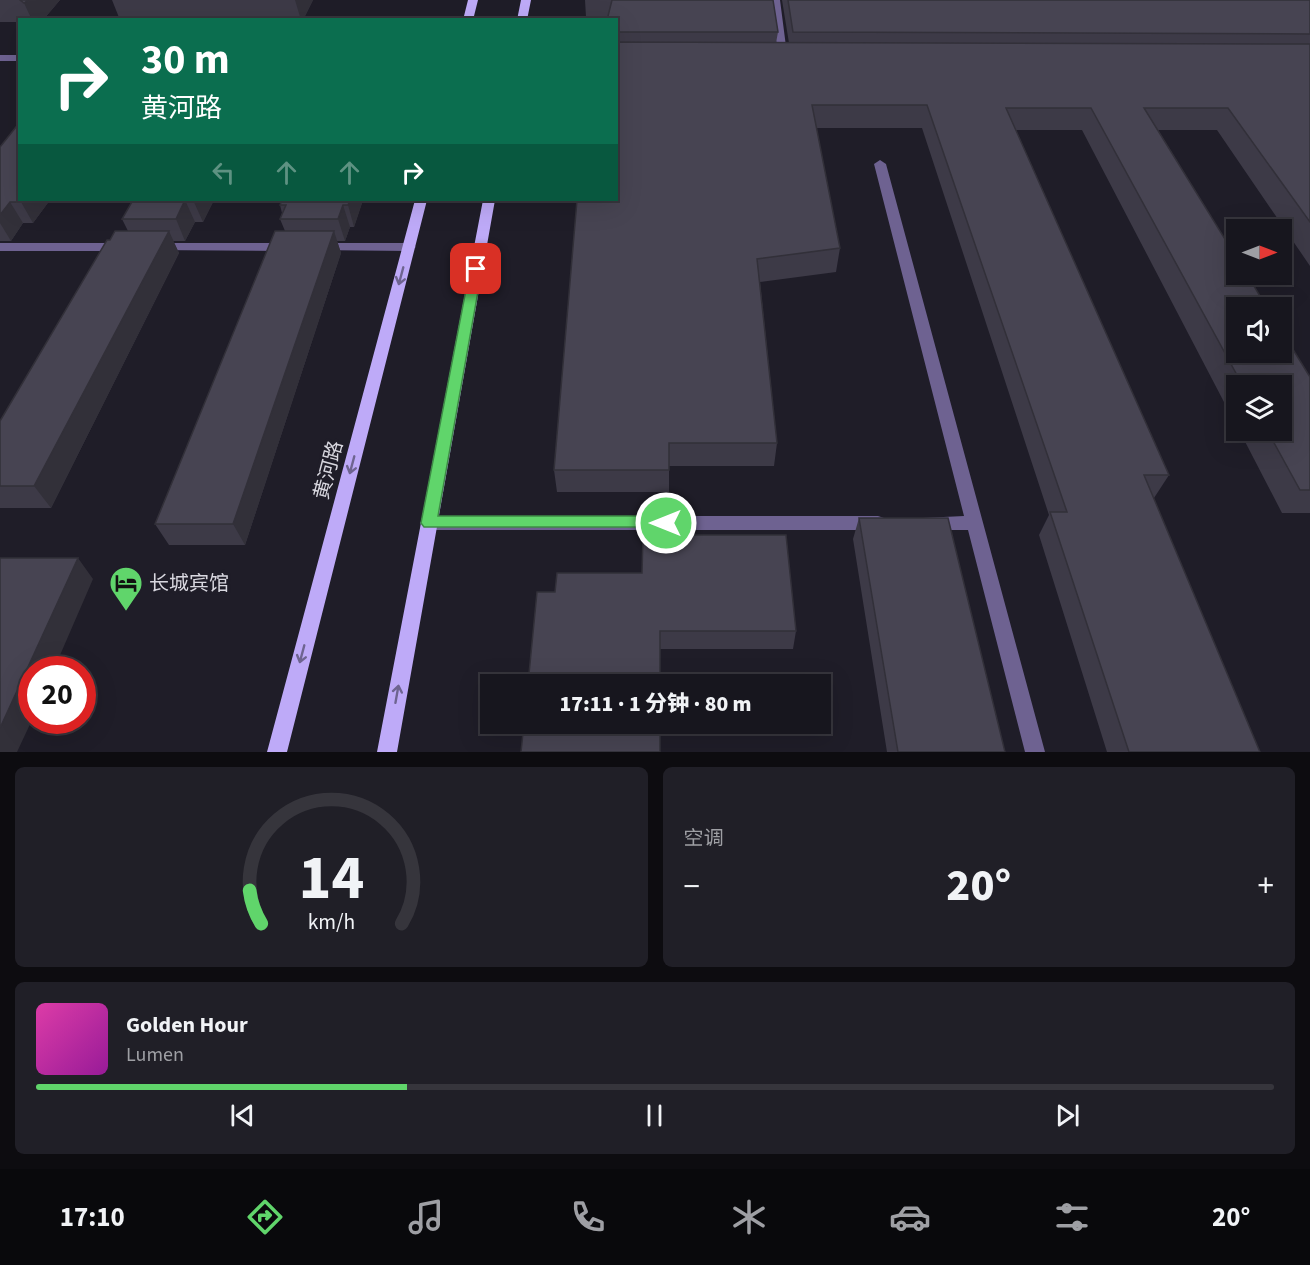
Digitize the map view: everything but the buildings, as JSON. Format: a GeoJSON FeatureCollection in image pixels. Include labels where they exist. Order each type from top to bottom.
{"type":"FeatureCollection","features":[{"type":"Feature","properties":{"kind":"main road"},"geometry":{"type":"LineString","coordinates":[[468,18],[473,0]]}},
{"type":"Feature","properties":{"kind":"main road"},"geometry":{"type":"LineString","coordinates":[[522,18],[526,0]]}},
{"type":"Feature","properties":{"kind":"main road","name":"黄河路"},"geometry":{"type":"LineString","coordinates":[[277,752],[421,201]]}},
{"type":"Feature","properties":{"kind":"main road"},"geometry":{"type":"LineString","coordinates":[[387,752],[489,201]]}},
{"type":"Feature","properties":{"kind":"street"},"geometry":{"type":"LineString","coordinates":[[775,0],[784,60]]}},
{"type":"Feature","properties":{"kind":"street"},"geometry":{"type":"LineString","coordinates":[[0,58],[18,58]]}},
{"type":"Feature","properties":{"kind":"street"},"geometry":{"type":"LineString","coordinates":[[772,60],[796,60]]}},
{"type":"Feature","properties":{"kind":"street"},"geometry":{"type":"LineString","coordinates":[[880,164],[1035,752]]}},
{"type":"Feature","properties":{"kind":"street"},"geometry":{"type":"LineString","coordinates":[[0,247],[409,247]]}},
{"type":"Feature","properties":{"kind":"street"},"geometry":{"type":"LineString","coordinates":[[429,523],[891,523]]}},
{"type":"Feature","properties":{"kind":"street"},"geometry":{"type":"LineString","coordinates":[[915,523],[974,523]]}},
{"type":"Feature","properties":{"kind":"place","name":"长城宾馆"},"geometry":{"type":"Point","coordinates":[126,612]}},
{"type":"Feature","properties":{"kind":"route"},"geometry":{"type":"LineString","coordinates":[[476,269],[429,523],[666,523]]}}]}
